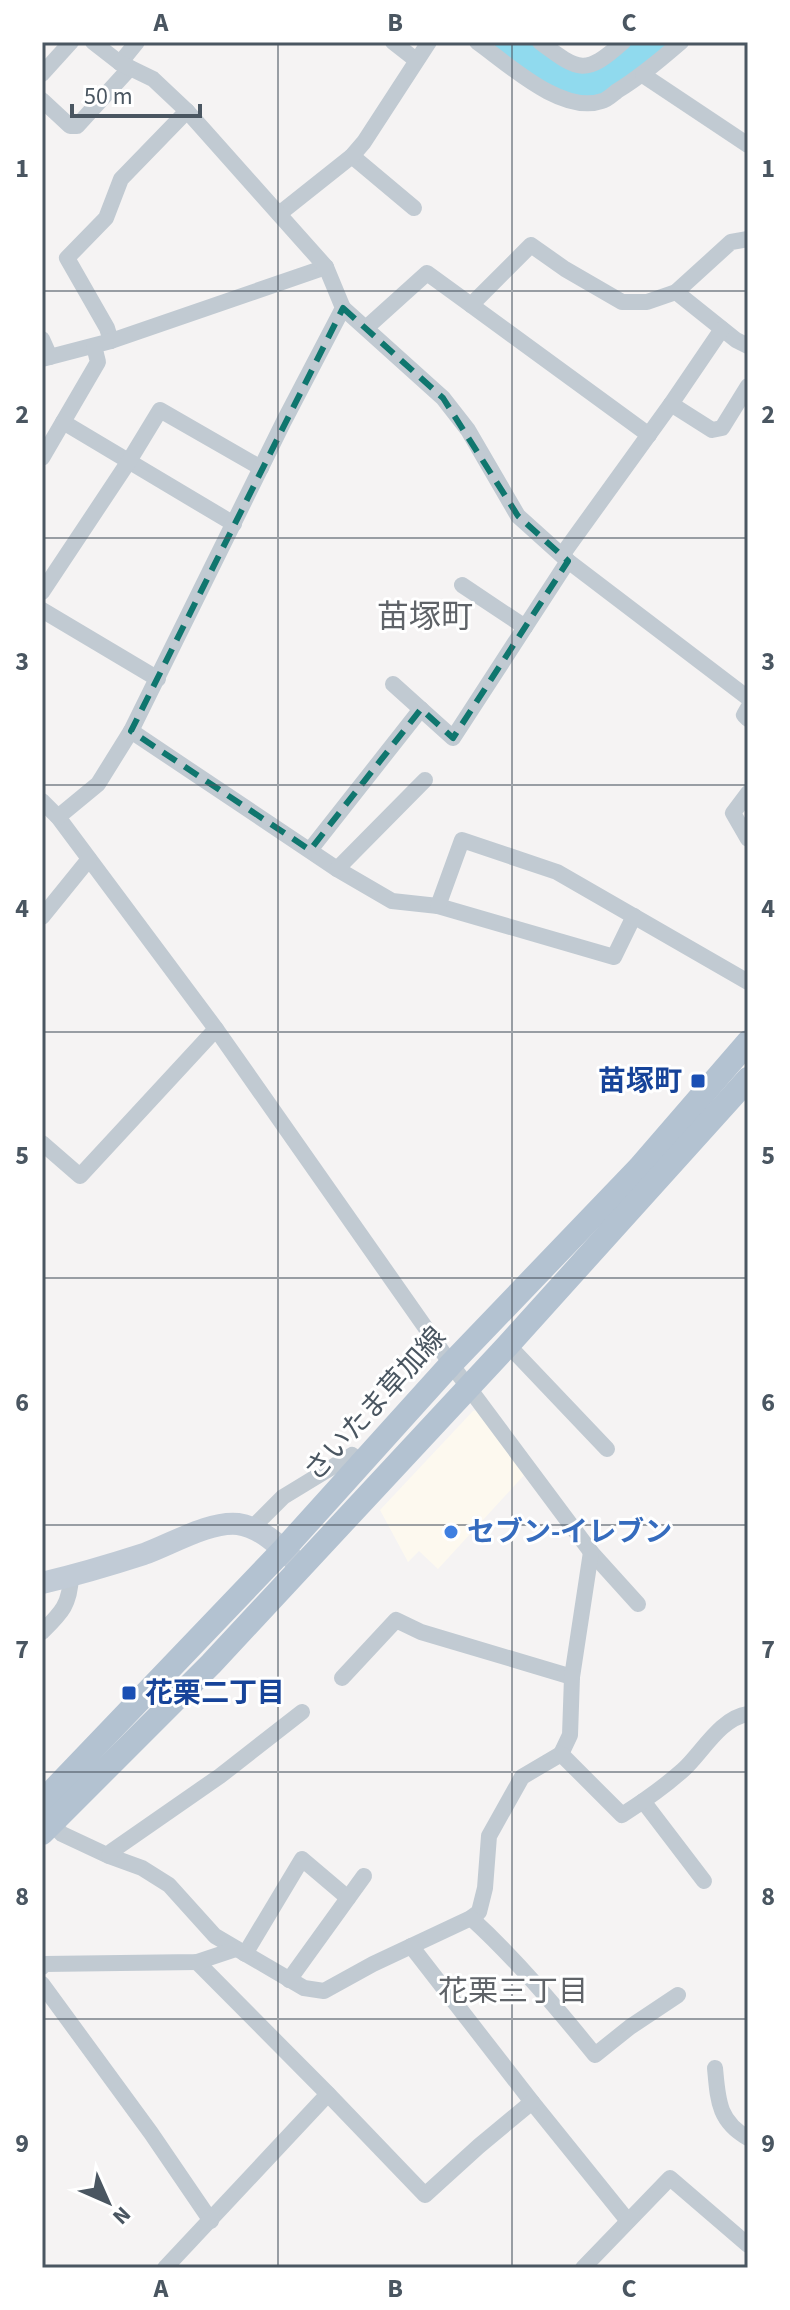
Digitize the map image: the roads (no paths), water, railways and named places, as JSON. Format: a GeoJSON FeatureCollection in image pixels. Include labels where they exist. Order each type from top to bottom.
{"type":"FeatureCollection","features":[{"type":"Feature","properties":{"kind":"main road","name":"さいたま草加線"},"geometry":{"type":"LineString","coordinates":[[45,1819],[451,1364],[639,1168],[748,1042]]}},
{"type":"Feature","properties":{"kind":"main road","name":"さいたま草加線"},"geometry":{"type":"LineString","coordinates":[[45,1819],[211,1664],[508,1345],[748,1079]]}},
{"type":"Feature","properties":{"kind":"street"},"geometry":{"type":"LineString","coordinates":[[42,74],[71,42]]}},
{"type":"Feature","properties":{"kind":"street"},"geometry":{"type":"LineString","coordinates":[[93,42],[125,65],[153,79],[187,111],[326,267],[343,308],[443,398],[468,430],[518,516],[565,558],[748,698]]}},
{"type":"Feature","properties":{"kind":"street"},"geometry":{"type":"LineString","coordinates":[[42,100],[70,126],[77,126],[125,65],[137,42]]}},
{"type":"Feature","properties":{"kind":"street"},"geometry":{"type":"LineString","coordinates":[[393,42],[416,60]]}},
{"type":"Feature","properties":{"kind":"street"},"geometry":{"type":"LineString","coordinates":[[279,214],[352,156],[429,42]]}},
{"type":"Feature","properties":{"kind":"street"},"geometry":{"type":"LineString","coordinates":[[477,42],[560,99],[579,103],[602,101],[643,75],[681,42]]}},
{"type":"Feature","properties":{"kind":"street"},"geometry":{"type":"LineString","coordinates":[[540,42],[567,63],[581,66],[595,64],[623,42]]}},
{"type":"Feature","properties":{"kind":"street"},"geometry":{"type":"LineString","coordinates":[[643,75],[748,145]]}},
{"type":"Feature","properties":{"kind":"street"},"geometry":{"type":"LineString","coordinates":[[42,458],[98,362],[107,328],[67,258],[106,218],[121,179],[187,111]]}},
{"type":"Feature","properties":{"kind":"street"},"geometry":{"type":"LineString","coordinates":[[352,156],[414,208]]}},
{"type":"Feature","properties":{"kind":"street"},"geometry":{"type":"LineString","coordinates":[[471,305],[531,245],[622,302],[647,302],[676,292],[731,242],[748,239]]}},
{"type":"Feature","properties":{"kind":"street"},"geometry":{"type":"LineString","coordinates":[[42,339],[46,358],[103,344],[326,267]]}},
{"type":"Feature","properties":{"kind":"street"},"geometry":{"type":"LineString","coordinates":[[366,328],[427,273],[649,435]]}},
{"type":"Feature","properties":{"kind":"street"},"geometry":{"type":"LineString","coordinates":[[676,292],[736,340],[748,346]]}},
{"type":"Feature","properties":{"kind":"street"},"geometry":{"type":"LineString","coordinates":[[58,817],[98,784],[131,731],[343,308]]}},
{"type":"Feature","properties":{"kind":"street"},"geometry":{"type":"LineString","coordinates":[[393,684],[453,738],[525,627],[565,558],[722,329]]}},
{"type":"Feature","properties":{"kind":"street"},"geometry":{"type":"LineString","coordinates":[[671,404],[712,430],[722,428],[748,386]]}},
{"type":"Feature","properties":{"kind":"street"},"geometry":{"type":"LineString","coordinates":[[42,592],[160,410],[261,468]]}},
{"type":"Feature","properties":{"kind":"street"},"geometry":{"type":"LineString","coordinates":[[63,422],[234,524]]}},
{"type":"Feature","properties":{"kind":"street"},"geometry":{"type":"LineString","coordinates":[[462,585],[525,627]]}},
{"type":"Feature","properties":{"kind":"street"},"geometry":{"type":"LineString","coordinates":[[42,610],[158,679]]}},
{"type":"Feature","properties":{"kind":"street"},"geometry":{"type":"LineString","coordinates":[[748,708],[744,715],[748,719]]}},
{"type":"Feature","properties":{"kind":"street"},"geometry":{"type":"LineString","coordinates":[[310,850],[421,709]]}},
{"type":"Feature","properties":{"kind":"street"},"geometry":{"type":"LineString","coordinates":[[131,731],[337,869],[392,901],[438,906],[614,957],[634,916]]}},
{"type":"Feature","properties":{"kind":"street"},"geometry":{"type":"LineString","coordinates":[[337,869],[403,813],[425,780]]}},
{"type":"Feature","properties":{"kind":"street"},"geometry":{"type":"LineString","coordinates":[[748,793],[733,813],[748,839]]}},
{"type":"Feature","properties":{"kind":"street"},"geometry":{"type":"LineString","coordinates":[[42,801],[58,817],[216,1029],[451,1364],[591,1552],[638,1604]]}},
{"type":"Feature","properties":{"kind":"street"},"geometry":{"type":"LineString","coordinates":[[438,906],[462,840],[557,872],[748,982]]}},
{"type":"Feature","properties":{"kind":"street"},"geometry":{"type":"LineString","coordinates":[[42,917],[89,859]]}},
{"type":"Feature","properties":{"kind":"street"},"geometry":{"type":"LineString","coordinates":[[42,1143],[80,1176],[216,1029]]}},
{"type":"Feature","properties":{"kind":"street"},"geometry":{"type":"LineString","coordinates":[[508,1345],[607,1449]]}},
{"type":"Feature","properties":{"kind":"street"},"geometry":{"type":"LineString","coordinates":[[252,1528],[283,1497],[352,1455],[363,1464]]}},
{"type":"Feature","properties":{"kind":"street"},"geometry":{"type":"LineString","coordinates":[[42,1583],[146,1553],[218,1525],[236,1524],[252,1528],[284,1549],[301,1567]]}},
{"type":"Feature","properties":{"kind":"street"},"geometry":{"type":"LineString","coordinates":[[45,1819],[62,1834],[142,1868],[169,1885],[215,1936],[240,1952],[304,1988],[324,1991],[479,1912],[485,1888],[489,1836],[522,1777],[561,1754],[570,1735],[572,1677],[591,1552]]}},
{"type":"Feature","properties":{"kind":"street"},"geometry":{"type":"LineString","coordinates":[[42,1632],[62,1612],[68,1600],[71,1576]]}},
{"type":"Feature","properties":{"kind":"street"},"geometry":{"type":"LineString","coordinates":[[342,1678],[396,1620],[421,1632],[572,1677]]}},
{"type":"Feature","properties":{"kind":"street"},"geometry":{"type":"LineString","coordinates":[[109,1856],[302,1712]]}},
{"type":"Feature","properties":{"kind":"street"},"geometry":{"type":"LineString","coordinates":[[561,1754],[622,1815],[686,1768],[724,1726],[748,1714]]}},
{"type":"Feature","properties":{"kind":"street"},"geometry":{"type":"LineString","coordinates":[[643,1801],[704,1881]]}},
{"type":"Feature","properties":{"kind":"street"},"geometry":{"type":"LineString","coordinates":[[42,1967],[44,1964],[197,1962],[240,1952],[302,1859],[348,1898]]}},
{"type":"Feature","properties":{"kind":"street"},"geometry":{"type":"LineString","coordinates":[[289,1980],[364,1876]]}},
{"type":"Feature","properties":{"kind":"street"},"geometry":{"type":"LineString","coordinates":[[471,1918],[557,2008],[595,2055],[678,1995]]}},
{"type":"Feature","properties":{"kind":"street"},"geometry":{"type":"LineString","coordinates":[[411,1946],[628,2221]]}},
{"type":"Feature","properties":{"kind":"street"},"geometry":{"type":"LineString","coordinates":[[197,1962],[425,2195],[532,2102]]}},
{"type":"Feature","properties":{"kind":"street"},"geometry":{"type":"LineString","coordinates":[[42,1984],[211,2221]]}},
{"type":"Feature","properties":{"kind":"street"},"geometry":{"type":"LineString","coordinates":[[715,2068],[719,2107],[736,2132],[748,2138]]}},
{"type":"Feature","properties":{"kind":"street"},"geometry":{"type":"LineString","coordinates":[[165,2268],[328,2094]]}},
{"type":"Feature","properties":{"kind":"street"},"geometry":{"type":"LineString","coordinates":[[583,2268],[670,2178],[748,2245]]}},
{"type":"Feature","properties":{"kind":"waterway"},"geometry":{"type":"LineString","coordinates":[[509,42],[557,78],[572,86],[583,87],[594,85],[616,73],[653,42]]}},
{"type":"Feature","properties":{"kind":"place","name":"苗塚町"},"geometry":{"type":"Point","coordinates":[698,1081]}},
{"type":"Feature","properties":{"kind":"place","name":"セブン-イレブン"},"geometry":{"type":"Point","coordinates":[451,1532]}},
{"type":"Feature","properties":{"kind":"place","name":"花栗二丁目"},"geometry":{"type":"Point","coordinates":[129,1693]}},
{"type":"Feature","properties":{"kind":"district","name":"苗塚町"},"geometry":{"type":"Point","coordinates":[425,617]}},
{"type":"Feature","properties":{"kind":"district","name":"花栗三丁目"},"geometry":{"type":"Point","coordinates":[513,1991]}}]}
